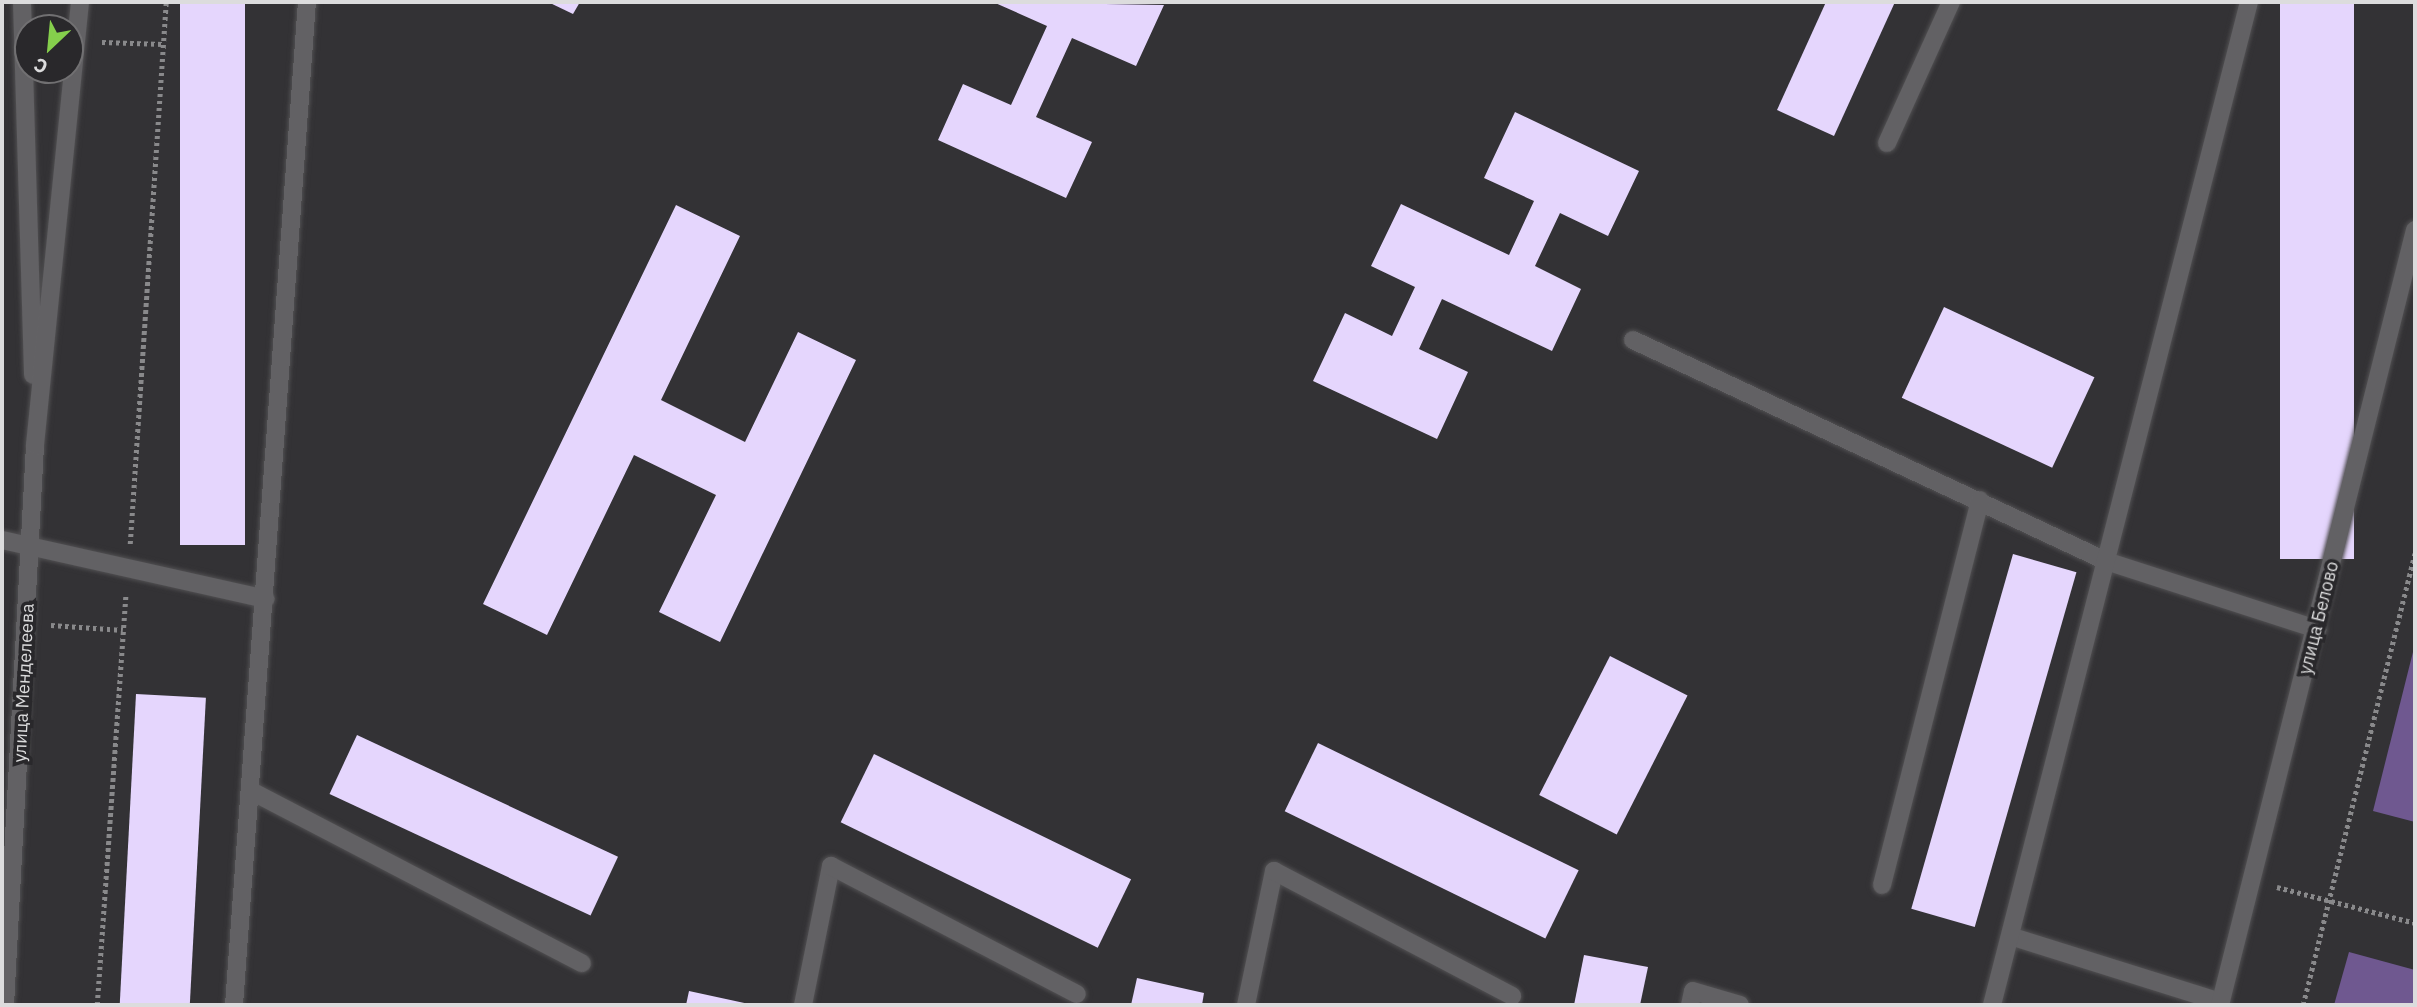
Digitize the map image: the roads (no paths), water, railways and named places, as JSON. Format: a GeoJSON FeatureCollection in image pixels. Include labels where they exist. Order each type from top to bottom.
{"type":"FeatureCollection","features":[{"type":"Feature","properties":{"kind":"main road","name":"улица Менделеева"},"geometry":{"type":"LineString","coordinates":[[22,2],[35,445]]}},
{"type":"Feature","properties":{"kind":"main road","name":"улица Менделеева"},"geometry":{"type":"LineString","coordinates":[[5,1005],[29,624],[35,445],[80,2]]}},
{"type":"Feature","properties":{"kind":"main road"},"geometry":{"type":"LineString","coordinates":[[234,1005],[307,2]]}},
{"type":"Feature","properties":{"kind":"main road"},"geometry":{"type":"LineString","coordinates":[[1887,143],[1951,2]]}},
{"type":"Feature","properties":{"kind":"main road"},"geometry":{"type":"LineString","coordinates":[[1992,1005],[2249,2]]}},
{"type":"Feature","properties":{"kind":"main road","name":"улица Белово"},"geometry":{"type":"LineString","coordinates":[[2221,1004],[2249,880],[2317,629],[2415,230]]}},
{"type":"Feature","properties":{"kind":"main road"},"geometry":{"type":"LineString","coordinates":[[1633,340],[2106,561],[2317,629]]}},
{"type":"Feature","properties":{"kind":"main road"},"geometry":{"type":"LineString","coordinates":[[1882,885],[1980,500]]}},
{"type":"Feature","properties":{"kind":"main road"},"geometry":{"type":"LineString","coordinates":[[2,540],[265,599]]}},
{"type":"Feature","properties":{"kind":"main road"},"geometry":{"type":"LineString","coordinates":[[251,791],[582,963]]}},
{"type":"Feature","properties":{"kind":"main road"},"geometry":{"type":"LineString","coordinates":[[803,1005],[831,866],[1077,994]]}},
{"type":"Feature","properties":{"kind":"main road"},"geometry":{"type":"LineString","coordinates":[[1246,1005],[1274,871],[1513,996]]}},
{"type":"Feature","properties":{"kind":"main road"},"geometry":{"type":"LineString","coordinates":[[2010,936],[2221,1004]]}},
{"type":"Feature","properties":{"kind":"main road"},"geometry":{"type":"LineString","coordinates":[[1690,1005],[1693,991],[1740,1005]]}}]}
